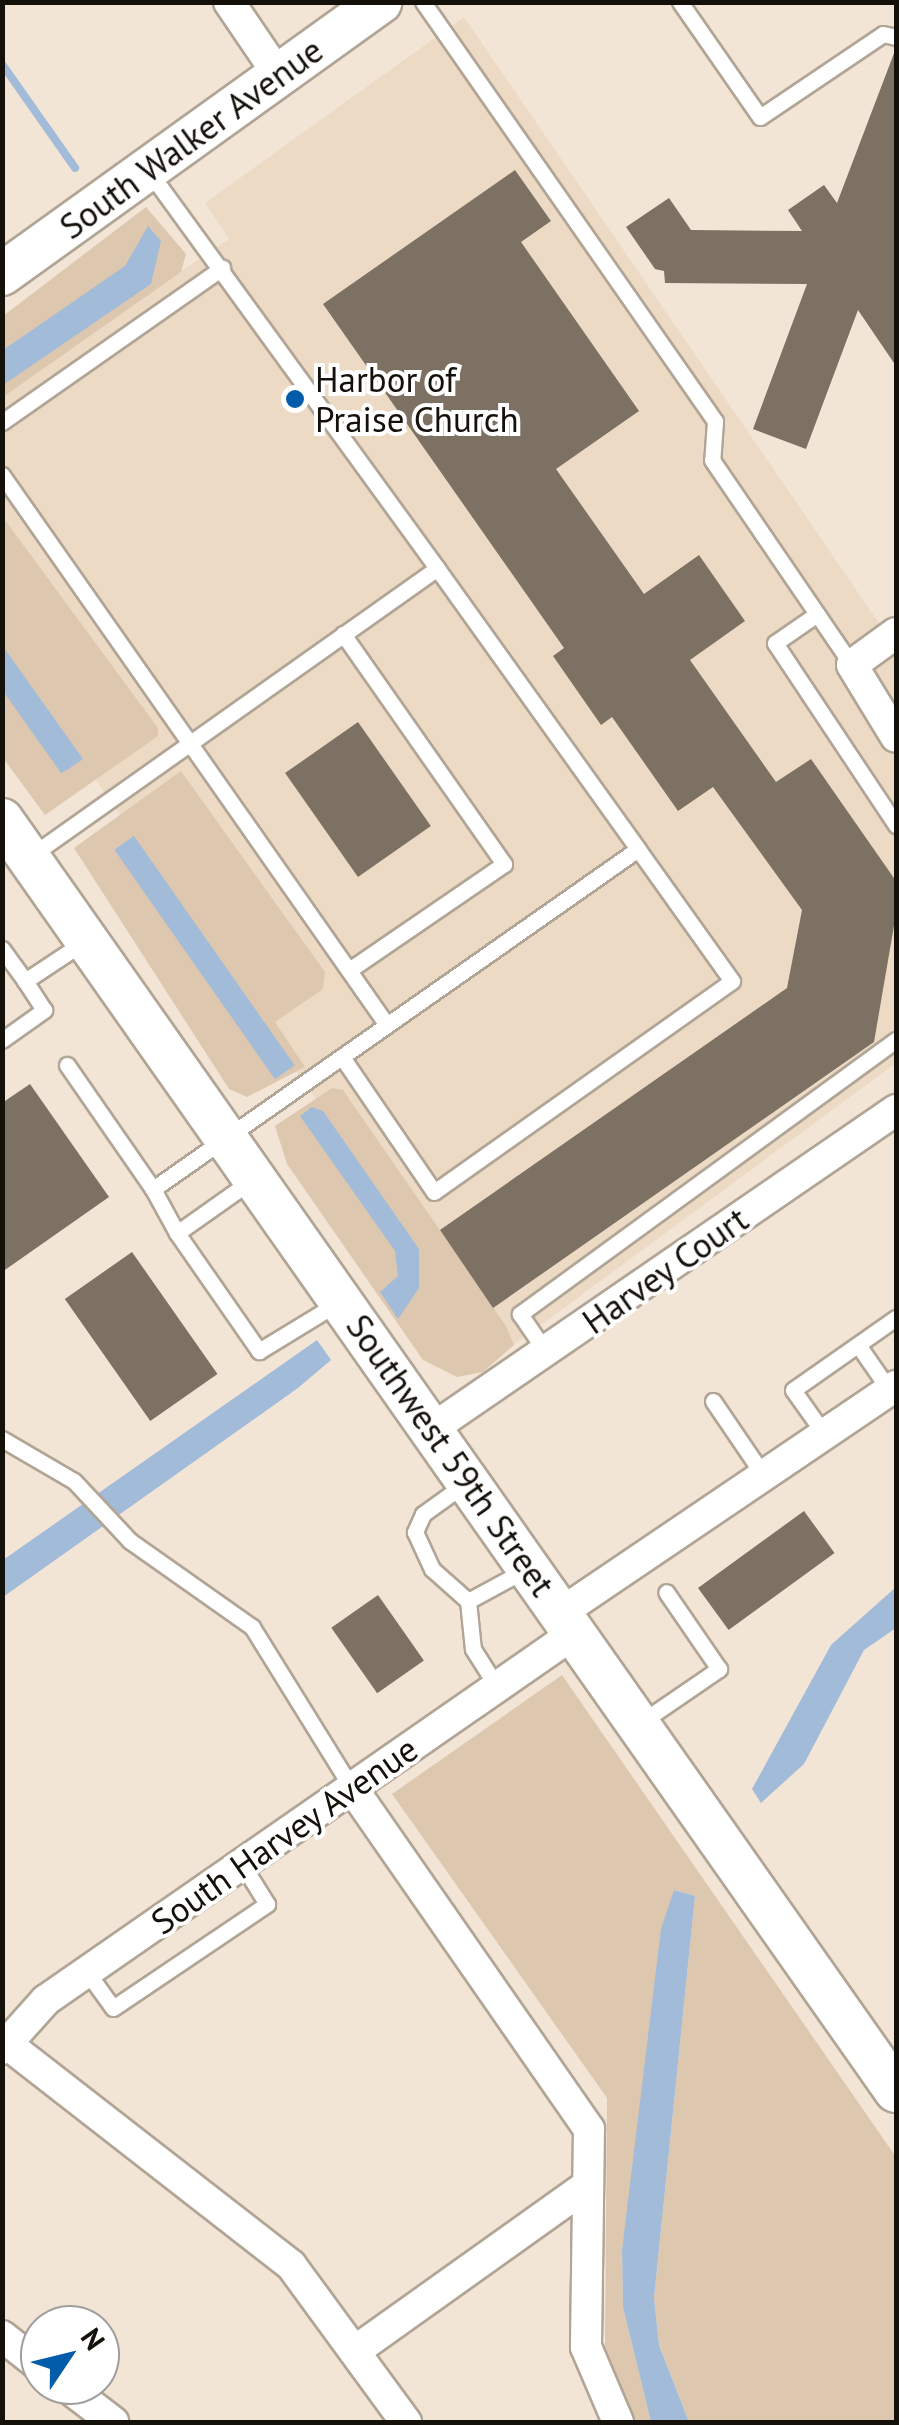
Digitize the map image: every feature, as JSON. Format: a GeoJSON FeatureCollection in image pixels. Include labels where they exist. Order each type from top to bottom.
{"type":"FeatureCollection","features":[{"type":"Feature","properties":{"kind":"main road","name":"South Walker Avenue"},"geometry":{"type":"LineString","coordinates":[[2,274],[380,2]]}},
{"type":"Feature","properties":{"kind":"main road","name":"Southwest 59th Street"},"geometry":{"type":"LineString","coordinates":[[3,820],[896,2091]]}},
{"type":"Feature","properties":{"kind":"street"},"geometry":{"type":"LineString","coordinates":[[229,2],[278,74]]}},
{"type":"Feature","properties":{"kind":"street"},"geometry":{"type":"LineString","coordinates":[[896,633],[852,666],[896,737]]}},
{"type":"Feature","properties":{"kind":"street","name":"Harvey Court"},"geometry":{"type":"LineString","coordinates":[[433,1428],[896,1110]]}},
{"type":"Feature","properties":{"kind":"street","name":"South Harvey Avenue"},"geometry":{"type":"LineString","coordinates":[[5,2046],[86,1972],[497,1687],[569,1622],[764,1476],[893,1388]]}},
{"type":"Feature","properties":{"kind":"street"},"geometry":{"type":"LineString","coordinates":[[352,1788],[589,2129],[586,2347],[618,2422]]}},
{"type":"Feature","properties":{"kind":"street"},"geometry":{"type":"LineString","coordinates":[[5,2046],[291,2265],[406,2422]]}},
{"type":"Feature","properties":{"kind":"street"},"geometry":{"type":"LineString","coordinates":[[355,2350],[588,2185]]}},
{"type":"Feature","properties":{"kind":"street"},"geometry":{"type":"LineString","coordinates":[[90,2405],[112,2422]]}},
{"type":"Feature","properties":{"kind":"lane"},"geometry":{"type":"LineString","coordinates":[[423,2],[715,421],[712,460],[852,666]]}},
{"type":"Feature","properties":{"kind":"lane"},"geometry":{"type":"LineString","coordinates":[[680,2],[760,117],[883,34],[896,37]]}},
{"type":"Feature","properties":{"kind":"lane"},"geometry":{"type":"LineString","coordinates":[[147,167],[732,981],[434,1192],[342,1057]]}},
{"type":"Feature","properties":{"kind":"lane"},"geometry":{"type":"LineString","coordinates":[[2,422],[222,268]]}},
{"type":"Feature","properties":{"kind":"lane"},"geometry":{"type":"LineString","coordinates":[[2,476],[387,1025]]}},
{"type":"Feature","properties":{"kind":"lane"},"geometry":{"type":"LineString","coordinates":[[29,857],[437,568]]}},
{"type":"Feature","properties":{"kind":"lane"},"geometry":{"type":"LineString","coordinates":[[817,614],[775,643],[896,824]]}},
{"type":"Feature","properties":{"kind":"lane"},"geometry":{"type":"LineString","coordinates":[[343,634],[504,864],[349,970]]}},
{"type":"Feature","properties":{"kind":"lane"},"geometry":{"type":"LineString","coordinates":[[153,1188],[638,849]]}},
{"type":"Feature","properties":{"kind":"lane"},"geometry":{"type":"LineString","coordinates":[[25,981],[88,940]]}},
{"type":"Feature","properties":{"kind":"lane"},"geometry":{"type":"LineString","coordinates":[[2,949],[44,1010],[2,1040]]}},
{"type":"Feature","properties":{"kind":"lane"},"geometry":{"type":"LineString","coordinates":[[546,1352],[520,1314],[896,1040]]}},
{"type":"Feature","properties":{"kind":"lane"},"geometry":{"type":"LineString","coordinates":[[68,1064],[153,1188],[177,1234],[260,1351],[342,1300]]}},
{"type":"Feature","properties":{"kind":"lane"},"geometry":{"type":"LineString","coordinates":[[177,1234],[256,1178]]}},
{"type":"Feature","properties":{"kind":"lane"},"geometry":{"type":"LineString","coordinates":[[825,1435],[794,1390],[896,1318]]}},
{"type":"Feature","properties":{"kind":"lane"},"geometry":{"type":"LineString","coordinates":[[858,1345],[893,1388]]}},
{"type":"Feature","properties":{"kind":"lane"},"geometry":{"type":"LineString","coordinates":[[713,1401],[764,1476]]}},
{"type":"Feature","properties":{"kind":"lane"},"geometry":{"type":"LineString","coordinates":[[2,1439],[74,1482],[130,1541],[252,1627],[352,1788]]}},
{"type":"Feature","properties":{"kind":"lane"},"geometry":{"type":"LineString","coordinates":[[470,1481],[423,1514],[415,1532],[432,1570],[468,1602],[473,1648],[497,1687]]}},
{"type":"Feature","properties":{"kind":"lane"},"geometry":{"type":"LineString","coordinates":[[468,1602],[530,1567]]}},
{"type":"Feature","properties":{"kind":"lane"},"geometry":{"type":"LineString","coordinates":[[640,1723],[719,1669],[666,1592]]}},
{"type":"Feature","properties":{"kind":"lane"},"geometry":{"type":"LineString","coordinates":[[86,1972],[113,2008],[267,1904],[242,1864]]}},
{"type":"Feature","properties":{"kind":"shaded area"},"geometry":{"type":"Polygon","coordinates":[[[464,17],[896,648],[896,1063],[488,1364],[419,1249],[3,645],[2,391],[229,239],[205,203],[464,17]]]}},
{"type":"Feature","properties":{"kind":"shaded area"},"geometry":{"type":"Polygon","coordinates":[[[146,207],[186,254],[181,272],[3,397],[3,316],[146,207]]]}},
{"type":"Feature","properties":{"kind":"shaded area"},"geometry":{"type":"Polygon","coordinates":[[[2,516],[158,728],[158,736],[45,815],[3,758],[2,516]]]}},
{"type":"Feature","properties":{"kind":"shaded area"},"geometry":{"type":"Polygon","coordinates":[[[181,771],[325,972],[323,989],[275,1022],[305,1067],[247,1097],[229,1089],[74,848],[181,771]]]}},
{"type":"Feature","properties":{"kind":"shaded area"},"geometry":{"type":"Polygon","coordinates":[[[332,1088],[343,1090],[506,1326],[514,1345],[483,1372],[457,1377],[423,1360],[287,1164],[275,1126],[332,1088]]]}},
{"type":"Feature","properties":{"kind":"shaded area"},"geometry":{"type":"Polygon","coordinates":[[[562,1675],[896,2157],[896,2422],[689,2422],[659,2344],[654,2298],[695,1896],[674,1890],[622,2250],[623,2307],[651,2422],[634,2422],[605,2348],[607,2098],[392,1794],[562,1675]]]}},
{"type":"Feature","properties":{"kind":"water"},"geometry":{"type":"Polygon","coordinates":[[[148,226],[161,241],[151,284],[3,385],[3,350],[125,266],[148,226]]]}},
{"type":"Feature","properties":{"kind":"water"},"geometry":{"type":"Polygon","coordinates":[[[2,645],[83,759],[61,773],[3,691],[2,645]]]}},
{"type":"Feature","properties":{"kind":"water"},"geometry":{"type":"Polygon","coordinates":[[[134,836],[295,1065],[275,1079],[114,850],[134,836]]]}},
{"type":"Feature","properties":{"kind":"water"},"geometry":{"type":"Polygon","coordinates":[[[312,1107],[323,1111],[419,1249],[419,1288],[398,1319],[380,1292],[398,1276],[395,1251],[300,1116],[312,1107]]]}},
{"type":"Feature","properties":{"kind":"water"},"geometry":{"type":"Polygon","coordinates":[[[317,1340],[331,1360],[298,1388],[3,1597],[3,1560],[317,1340]]]}},
{"type":"Feature","properties":{"kind":"water"},"geometry":{"type":"Polygon","coordinates":[[[896,1587],[896,1628],[864,1650],[804,1764],[761,1803],[752,1789],[831,1645],[896,1587]]]}},
{"type":"Feature","properties":{"kind":"water"},"geometry":{"type":"Polygon","coordinates":[[[674,1890],[695,1896],[654,2298],[659,2345],[689,2422],[651,2422],[623,2307],[622,2250],[661,1929],[674,1890]]]}},
{"type":"Feature","properties":{"kind":"building"},"geometry":{"type":"Polygon","coordinates":[[[896,48],[896,366],[858,310],[806,449],[753,429],[807,284],[665,283],[664,271],[655,269],[626,227],[669,198],[691,230],[802,231],[788,210],[824,185],[837,203],[896,48]]]}},
{"type":"Feature","properties":{"kind":"building"},"geometry":{"type":"Polygon","coordinates":[[[515,170],[551,221],[521,242],[639,411],[556,469],[644,594],[699,555],[745,621],[690,660],[776,782],[811,759],[896,881],[896,914],[874,1042],[493,1308],[440,1230],[787,988],[802,910],[713,787],[678,811],[612,717],[601,725],[553,656],[564,648],[323,304],[515,170]]]}},
{"type":"Feature","properties":{"kind":"building"},"geometry":{"type":"Polygon","coordinates":[[[358,722],[431,826],[358,877],[285,773],[358,722]]]}},
{"type":"Feature","properties":{"kind":"building"},"geometry":{"type":"Polygon","coordinates":[[[30,1084],[109,1197],[2,1272],[2,1103],[30,1084]]]}},
{"type":"Feature","properties":{"kind":"building"},"geometry":{"type":"Polygon","coordinates":[[[132,1252],[217,1374],[150,1421],[65,1299],[132,1252]]]}},
{"type":"Feature","properties":{"kind":"building"},"geometry":{"type":"Polygon","coordinates":[[[804,1511],[835,1553],[729,1630],[698,1588],[804,1511]]]}},
{"type":"Feature","properties":{"kind":"building"},"geometry":{"type":"Polygon","coordinates":[[[378,1595],[424,1661],[377,1693],[331,1628],[378,1595]]]}},
{"type":"Feature","properties":{"kind":"waterway"},"geometry":{"type":"LineString","coordinates":[[2,64],[75,168]]}},
{"type":"Feature","properties":{"kind":"place","name":"Harbor of Praise Church"},"geometry":{"type":"Point","coordinates":[295,399]}}]}
